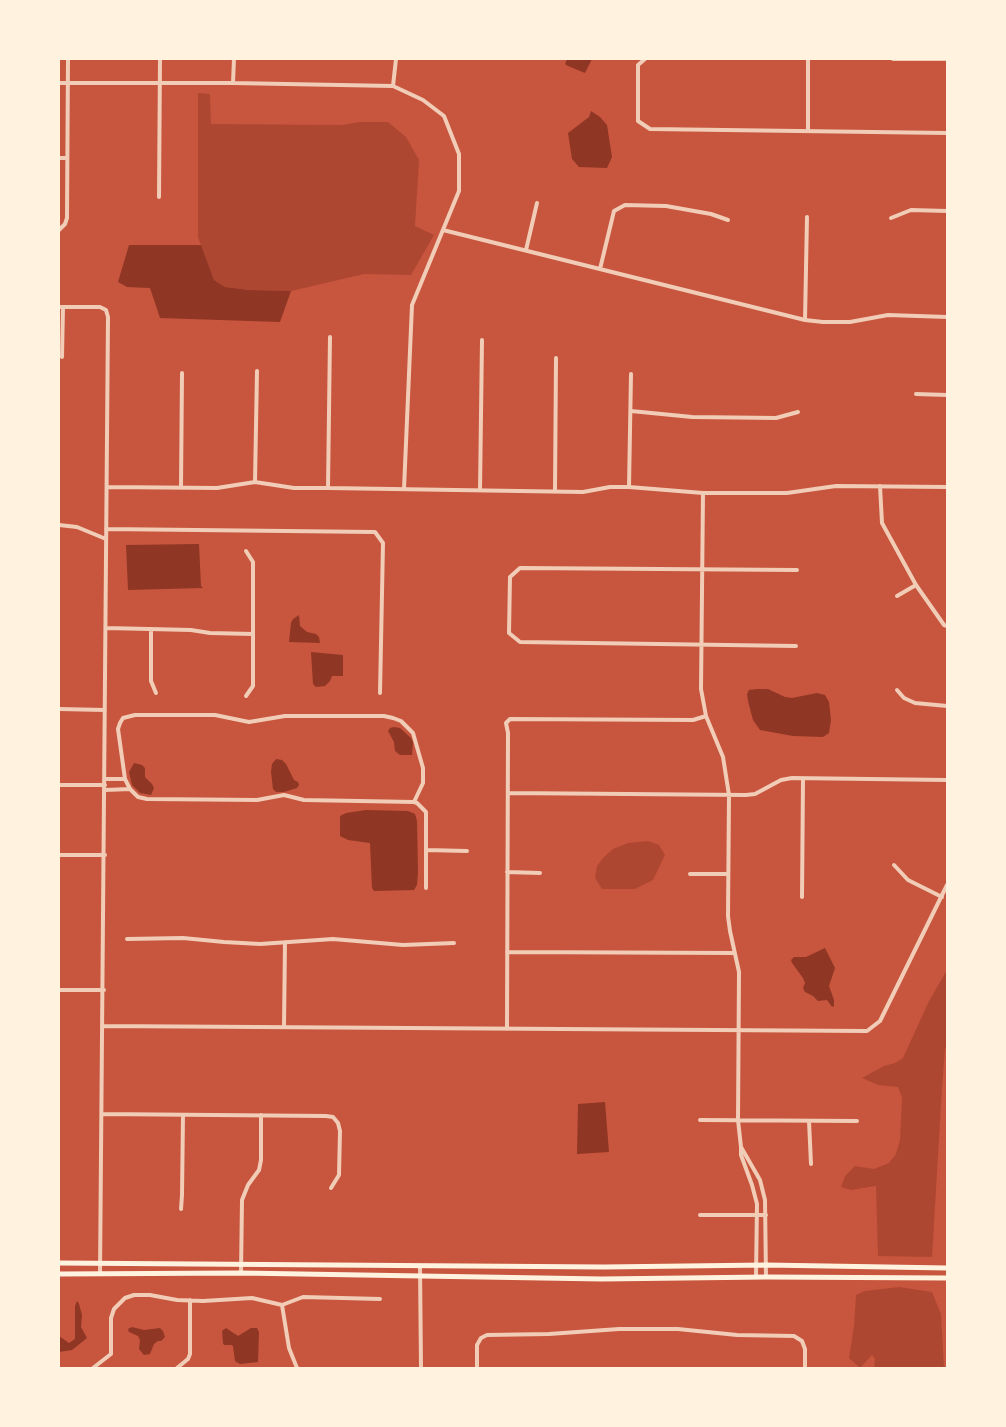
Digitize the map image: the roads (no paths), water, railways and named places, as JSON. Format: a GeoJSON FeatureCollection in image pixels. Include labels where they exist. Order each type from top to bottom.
{"type":"FeatureCollection","features":[{"type":"Feature","properties":{"kind":"main road"},"geometry":{"type":"LineString","coordinates":[[59,1263],[241,1263],[420,1266],[766,1265],[947,1268]]}},
{"type":"Feature","properties":{"kind":"main road"},"geometry":{"type":"LineString","coordinates":[[59,1274],[242,1274],[602,1279],[756,1277],[947,1278]]}},
{"type":"Feature","properties":{"kind":"street"},"geometry":{"type":"LineString","coordinates":[[59,230],[65,224],[67,218],[68,59]]}},
{"type":"Feature","properties":{"kind":"street"},"geometry":{"type":"LineString","coordinates":[[159,197],[160,59]]}},
{"type":"Feature","properties":{"kind":"street"},"geometry":{"type":"LineString","coordinates":[[234,59],[234,84]]}},
{"type":"Feature","properties":{"kind":"street"},"geometry":{"type":"LineString","coordinates":[[393,86],[396,59]]}},
{"type":"Feature","properties":{"kind":"street"},"geometry":{"type":"LineString","coordinates":[[645,59],[638,65],[638,121],[650,129],[947,133]]}},
{"type":"Feature","properties":{"kind":"street"},"geometry":{"type":"LineString","coordinates":[[808,59],[808,131]]}},
{"type":"Feature","properties":{"kind":"street"},"geometry":{"type":"LineString","coordinates":[[893,59],[947,59]]}},
{"type":"Feature","properties":{"kind":"street"},"geometry":{"type":"LineString","coordinates":[[59,83],[393,86],[423,100],[444,116],[459,154],[458,191],[412,305],[404,489]]}},
{"type":"Feature","properties":{"kind":"street"},"geometry":{"type":"LineString","coordinates":[[59,158],[67,158]]}},
{"type":"Feature","properties":{"kind":"street"},"geometry":{"type":"LineString","coordinates":[[526,250],[537,203]]}},
{"type":"Feature","properties":{"kind":"street"},"geometry":{"type":"LineString","coordinates":[[600,269],[614,211],[625,205],[666,206],[710,214],[728,220]]}},
{"type":"Feature","properties":{"kind":"street"},"geometry":{"type":"LineString","coordinates":[[891,218],[911,210],[947,211]]}},
{"type":"Feature","properties":{"kind":"street"},"geometry":{"type":"LineString","coordinates":[[805,320],[807,217]]}},
{"type":"Feature","properties":{"kind":"street"},"geometry":{"type":"LineString","coordinates":[[443,230],[805,320],[850,322],[888,315],[947,317]]}},
{"type":"Feature","properties":{"kind":"street"},"geometry":{"type":"LineString","coordinates":[[62,357],[61,307],[100,307],[106,310],[108,317],[105,855],[100,1274]]}},
{"type":"Feature","properties":{"kind":"street"},"geometry":{"type":"LineString","coordinates":[[328,488],[330,337]]}},
{"type":"Feature","properties":{"kind":"street"},"geometry":{"type":"LineString","coordinates":[[480,490],[482,340]]}},
{"type":"Feature","properties":{"kind":"street"},"geometry":{"type":"LineString","coordinates":[[555,491],[556,358]]}},
{"type":"Feature","properties":{"kind":"street"},"geometry":{"type":"LineString","coordinates":[[255,482],[257,371]]}},
{"type":"Feature","properties":{"kind":"street"},"geometry":{"type":"LineString","coordinates":[[181,487],[182,373]]}},
{"type":"Feature","properties":{"kind":"street"},"geometry":{"type":"LineString","coordinates":[[630,487],[631,374]]}},
{"type":"Feature","properties":{"kind":"street"},"geometry":{"type":"LineString","coordinates":[[916,394],[947,395]]}},
{"type":"Feature","properties":{"kind":"street"},"geometry":{"type":"LineString","coordinates":[[631,411],[692,417],[767,418],[776,418],[798,412]]}},
{"type":"Feature","properties":{"kind":"street"},"geometry":{"type":"LineString","coordinates":[[107,487],[217,488],[255,482],[294,488],[583,492],[630,487],[703,493],[787,492],[836,486],[947,487]]}},
{"type":"Feature","properties":{"kind":"street"},"geometry":{"type":"LineString","coordinates":[[880,486],[882,523],[916,584],[944,625],[947,626]]}},
{"type":"Feature","properties":{"kind":"street"},"geometry":{"type":"LineString","coordinates":[[703,493],[701,689],[706,716],[723,756],[729,795],[728,916],[739,972],[738,1120],[741,1155],[755,1194],[756,1277]]}},
{"type":"Feature","properties":{"kind":"street"},"geometry":{"type":"LineString","coordinates":[[59,525],[77,527],[106,539]]}},
{"type":"Feature","properties":{"kind":"street"},"geometry":{"type":"LineString","coordinates":[[106,528],[375,532],[383,543],[380,693]]}},
{"type":"Feature","properties":{"kind":"street"},"geometry":{"type":"LineString","coordinates":[[246,551],[253,562],[253,686],[246,696]]}},
{"type":"Feature","properties":{"kind":"street"},"geometry":{"type":"LineString","coordinates":[[796,646],[520,642],[509,633],[510,577],[520,568],[797,570]]}},
{"type":"Feature","properties":{"kind":"street"},"geometry":{"type":"LineString","coordinates":[[897,596],[916,584]]}},
{"type":"Feature","properties":{"kind":"street"},"geometry":{"type":"LineString","coordinates":[[106,628],[253,634]]}},
{"type":"Feature","properties":{"kind":"street"},"geometry":{"type":"LineString","coordinates":[[151,629],[151,681],[156,692]]}},
{"type":"Feature","properties":{"kind":"street"},"geometry":{"type":"LineString","coordinates":[[897,690],[904,698],[915,703],[947,706]]}},
{"type":"Feature","properties":{"kind":"street"},"geometry":{"type":"LineString","coordinates":[[59,709],[105,710]]}},
{"type":"Feature","properties":{"kind":"street"},"geometry":{"type":"LineString","coordinates":[[414,802],[423,783],[424,775],[416,740],[413,733],[401,722],[384,716],[285,716],[249,722],[215,715],[129,715],[123,718],[118,729],[125,779],[130,790],[138,797],[147,799],[257,800],[284,795],[304,800],[414,802],[426,812],[426,888]]}},
{"type":"Feature","properties":{"kind":"street"},"geometry":{"type":"LineString","coordinates":[[507,1029],[508,733],[506,723],[510,719],[693,720],[706,716]]}},
{"type":"Feature","properties":{"kind":"street"},"geometry":{"type":"LineString","coordinates":[[105,779],[125,779]]}},
{"type":"Feature","properties":{"kind":"street"},"geometry":{"type":"LineString","coordinates":[[802,897],[803,779]]}},
{"type":"Feature","properties":{"kind":"street"},"geometry":{"type":"LineString","coordinates":[[508,793],[729,795],[755,794],[781,780],[947,780]]}},
{"type":"Feature","properties":{"kind":"street"},"geometry":{"type":"LineString","coordinates":[[59,786],[105,787],[130,790]]}},
{"type":"Feature","properties":{"kind":"street"},"geometry":{"type":"LineString","coordinates":[[426,850],[467,851]]}},
{"type":"Feature","properties":{"kind":"street"},"geometry":{"type":"LineString","coordinates":[[59,856],[105,855]]}},
{"type":"Feature","properties":{"kind":"street"},"geometry":{"type":"LineString","coordinates":[[894,865],[908,880],[942,897]]}},
{"type":"Feature","properties":{"kind":"street"},"geometry":{"type":"LineString","coordinates":[[508,872],[540,873]]}},
{"type":"Feature","properties":{"kind":"street"},"geometry":{"type":"LineString","coordinates":[[690,874],[728,874]]}},
{"type":"Feature","properties":{"kind":"street"},"geometry":{"type":"LineString","coordinates":[[103,1026],[867,1031],[880,1021],[947,885]]}},
{"type":"Feature","properties":{"kind":"street"},"geometry":{"type":"LineString","coordinates":[[127,940],[170,938],[238,943],[333,939],[403,945],[454,943]]}},
{"type":"Feature","properties":{"kind":"street"},"geometry":{"type":"LineString","coordinates":[[284,1027],[285,942]]}},
{"type":"Feature","properties":{"kind":"street"},"geometry":{"type":"LineString","coordinates":[[507,952],[734,953]]}},
{"type":"Feature","properties":{"kind":"street"},"geometry":{"type":"LineString","coordinates":[[59,990],[104,990]]}},
{"type":"Feature","properties":{"kind":"street"},"geometry":{"type":"LineString","coordinates":[[102,1114],[333,1117],[338,1123],[340,1131],[339,1175],[331,1188]]}},
{"type":"Feature","properties":{"kind":"street"},"geometry":{"type":"LineString","coordinates":[[181,1209],[183,1115]]}},
{"type":"Feature","properties":{"kind":"street"},"geometry":{"type":"LineString","coordinates":[[242,1274],[242,1200],[248,1185],[259,1170],[261,1160],[261,1115]]}},
{"type":"Feature","properties":{"kind":"street"},"geometry":{"type":"LineString","coordinates":[[700,1120],[857,1121]]}},
{"type":"Feature","properties":{"kind":"street"},"geometry":{"type":"LineString","coordinates":[[809,1121],[811,1164]]}},
{"type":"Feature","properties":{"kind":"street"},"geometry":{"type":"LineString","coordinates":[[741,1147],[760,1180],[765,1200],[766,1277]]}},
{"type":"Feature","properties":{"kind":"street"},"geometry":{"type":"LineString","coordinates":[[700,1215],[766,1215]]}},
{"type":"Feature","properties":{"kind":"street"},"geometry":{"type":"LineString","coordinates":[[420,1266],[421,1368]]}},
{"type":"Feature","properties":{"kind":"street"},"geometry":{"type":"LineString","coordinates":[[93,1368],[111,1354],[111,1318],[114,1309],[125,1298],[134,1295],[190,1300],[252,1298],[282,1305],[303,1297],[380,1299]]}},
{"type":"Feature","properties":{"kind":"street"},"geometry":{"type":"LineString","coordinates":[[177,1368],[188,1360],[190,1354],[190,1300]]}},
{"type":"Feature","properties":{"kind":"street"},"geometry":{"type":"LineString","coordinates":[[282,1305],[289,1348],[296,1368]]}},
{"type":"Feature","properties":{"kind":"street"},"geometry":{"type":"LineString","coordinates":[[477,1368],[478,1346],[481,1338],[486,1334],[549,1334],[619,1329],[678,1329],[737,1335],[794,1336],[802,1341],[806,1350],[805,1368]]}},
{"type":"Feature","properties":{"kind":"street"},"geometry":{"type":"LineString","coordinates":[[100,1364],[105,1368]]}}]}
